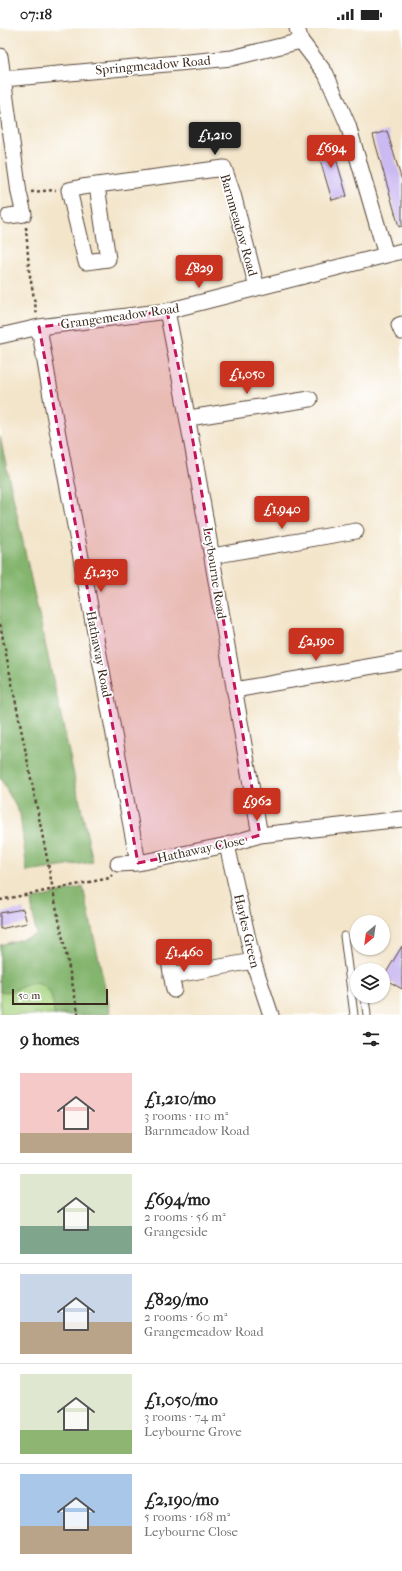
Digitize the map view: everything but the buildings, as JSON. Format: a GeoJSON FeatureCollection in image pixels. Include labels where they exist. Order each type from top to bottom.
{"type":"FeatureCollection","features":[{"type":"Feature","properties":{"kind":"street","name":"Springmeadow Road"},"geometry":{"type":"LineString","coordinates":[[4,79],[232,58],[299,34]]}},
{"type":"Feature","properties":{"kind":"street"},"geometry":{"type":"LineString","coordinates":[[299,34],[326,74],[348,125],[386,255]]}},
{"type":"Feature","properties":{"kind":"street"},"geometry":{"type":"LineString","coordinates":[[0,56],[19,193],[24,214],[9,216]]}},
{"type":"Feature","properties":{"kind":"street","name":"Barnmeadow Road"},"geometry":{"type":"LineString","coordinates":[[69,190],[224,168],[233,194],[257,288]]}},
{"type":"Feature","properties":{"kind":"street"},"geometry":{"type":"LineString","coordinates":[[69,190],[86,262],[108,259],[97,186]]}},
{"type":"Feature","properties":{"kind":"street","name":"Grangemeadow Road"},"geometry":{"type":"LineString","coordinates":[[0,336],[39,328],[167,311],[402,251]]}},
{"type":"Feature","properties":{"kind":"street","name":"Leybourne Road"},"geometry":{"type":"LineString","coordinates":[[167,311],[189,418],[234,690],[260,835]]}},
{"type":"Feature","properties":{"kind":"street"},"geometry":{"type":"LineString","coordinates":[[402,324],[399,325],[402,332]]}},
{"type":"Feature","properties":{"kind":"street","name":"Hathaway Road"},"geometry":{"type":"LineString","coordinates":[[39,328],[138,862]]}},
{"type":"Feature","properties":{"kind":"street"},"geometry":{"type":"LineString","coordinates":[[189,418],[310,399]]}},
{"type":"Feature","properties":{"kind":"street"},"geometry":{"type":"LineString","coordinates":[[212,556],[356,531]]}},
{"type":"Feature","properties":{"kind":"street"},"geometry":{"type":"LineString","coordinates":[[234,690],[402,661]]}},
{"type":"Feature","properties":{"kind":"street","name":"Hathaway Close"},"geometry":{"type":"LineString","coordinates":[[118,864],[138,862],[227,846],[260,835],[402,819]]}},
{"type":"Feature","properties":{"kind":"street","name":"Hayles Green"},"geometry":{"type":"LineString","coordinates":[[227,846],[253,961],[271,1015]]}},
{"type":"Feature","properties":{"kind":"street"},"geometry":{"type":"LineString","coordinates":[[169,961],[172,983],[253,961]]}},
{"type":"Feature","properties":{"kind":"lane"},"geometry":{"type":"LineString","coordinates":[[344,936],[354,1015]]}},
{"type":"Feature","properties":{"kind":"lane"},"geometry":{"type":"LineString","coordinates":[[366,1003],[367,1015]]}},
{"type":"Feature","properties":{"kind":"path"},"geometry":{"type":"LineString","coordinates":[[19,193],[69,190]]}},
{"type":"Feature","properties":{"kind":"path"},"geometry":{"type":"LineString","coordinates":[[24,214],[29,270],[39,328]]}},
{"type":"Feature","properties":{"kind":"path"},"geometry":{"type":"LineString","coordinates":[[0,624],[1,636],[78,1015]]}},
{"type":"Feature","properties":{"kind":"path"},"geometry":{"type":"LineString","coordinates":[[0,900],[110,878],[118,864]]}},
{"type":"Feature","properties":{"kind":"highlighted area"},"geometry":{"type":"Polygon","coordinates":[[[167,311],[189,418],[260,835],[227,845],[138,863],[39,327],[167,311]]]}},
{"type":"Feature","properties":{"kind":"green space"},"geometry":{"type":"Polygon","coordinates":[[[0,437],[93,862],[27,872],[20,814],[0,778],[0,437]]]}},
{"type":"Feature","properties":{"kind":"green space"},"geometry":{"type":"Polygon","coordinates":[[[83,887],[111,1015],[54,1015],[51,996],[45,987],[40,984],[27,985],[11,991],[0,991],[0,945],[36,935],[31,900],[83,887]]]}},
{"type":"Feature","properties":{"kind":"green space"},"geometry":{"type":"Polygon","coordinates":[[[31,900],[71,1015],[0,1015],[0,945],[36,935],[31,900]]]}}]}
